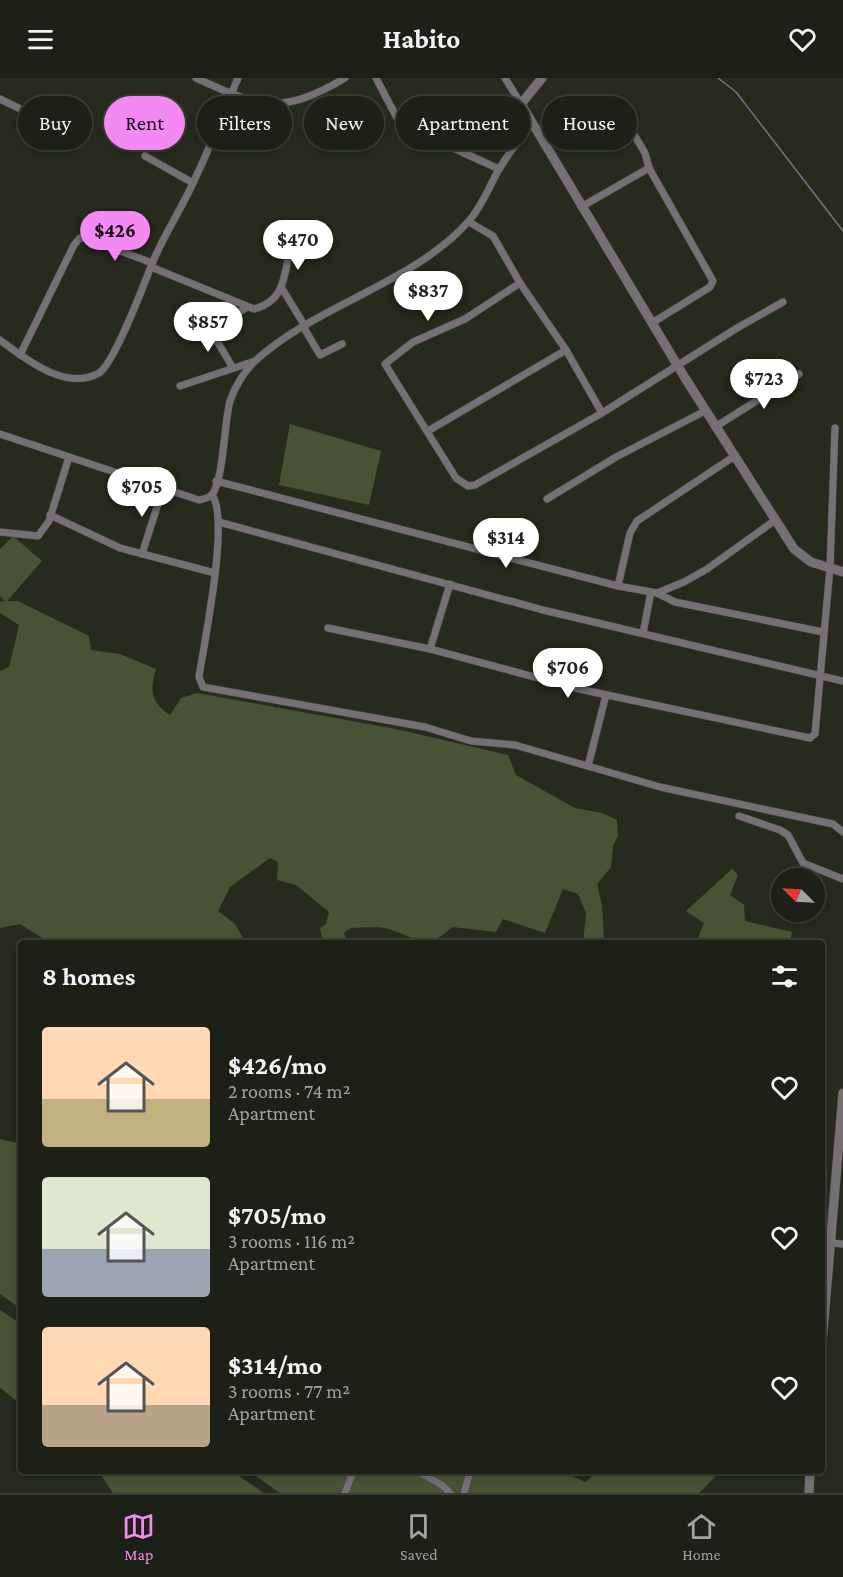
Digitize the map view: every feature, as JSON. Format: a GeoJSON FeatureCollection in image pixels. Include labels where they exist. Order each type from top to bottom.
{"type":"FeatureCollection","features":[{"type":"Feature","properties":{"kind":"street"},"geometry":{"type":"LineString","coordinates":[[196,78],[256,103],[284,103],[330,87],[345,78]]}},
{"type":"Feature","properties":{"kind":"street"},"geometry":{"type":"LineString","coordinates":[[0,340],[47,371],[82,378],[101,372],[117,344],[152,265],[194,183],[238,78]]}},
{"type":"Feature","properties":{"kind":"street"},"geometry":{"type":"LineString","coordinates":[[376,78],[397,118],[405,126],[499,169]]}},
{"type":"Feature","properties":{"kind":"street"},"geometry":{"type":"LineString","coordinates":[[505,78],[516,96]]}},
{"type":"Feature","properties":{"kind":"street"},"geometry":{"type":"LineString","coordinates":[[527,96],[542,78]]}},
{"type":"Feature","properties":{"kind":"street"},"geometry":{"type":"LineString","coordinates":[[0,99],[18,108]]}},
{"type":"Feature","properties":{"kind":"street"},"geometry":{"type":"LineString","coordinates":[[530,119],[543,137],[581,207],[774,521],[802,556],[843,572]]}},
{"type":"Feature","properties":{"kind":"street"},"geometry":{"type":"LineString","coordinates":[[180,386],[255,361],[304,327],[425,258],[469,222],[499,169],[532,122]]}},
{"type":"Feature","properties":{"kind":"street"},"geometry":{"type":"LineString","coordinates":[[637,140],[645,153],[649,168],[713,281],[710,287],[652,323]]}},
{"type":"Feature","properties":{"kind":"street"},"geometry":{"type":"LineString","coordinates":[[144,156],[194,183]]}},
{"type":"Feature","properties":{"kind":"street"},"geometry":{"type":"LineString","coordinates":[[581,207],[649,168]]}},
{"type":"Feature","properties":{"kind":"street"},"geometry":{"type":"LineString","coordinates":[[469,222],[493,236],[520,283],[566,350],[602,412]]}},
{"type":"Feature","properties":{"kind":"street"},"geometry":{"type":"LineString","coordinates":[[20,355],[76,241],[87,238],[247,308],[257,309],[272,302],[281,287],[290,249]]}},
{"type":"Feature","properties":{"kind":"street"},"geometry":{"type":"LineString","coordinates":[[520,283],[465,319],[413,342],[385,364],[456,478],[468,486],[475,485],[602,412],[783,302]]}},
{"type":"Feature","properties":{"kind":"street"},"geometry":{"type":"LineString","coordinates":[[281,287],[320,355],[342,344]]}},
{"type":"Feature","properties":{"kind":"street"},"geometry":{"type":"LineString","coordinates":[[233,368],[211,330],[247,308]]}},
{"type":"Feature","properties":{"kind":"street"},"geometry":{"type":"LineString","coordinates":[[428,431],[566,350]]}},
{"type":"Feature","properties":{"kind":"street"},"geometry":{"type":"LineString","coordinates":[[255,361],[238,384],[230,401],[212,495],[218,504],[219,522],[215,573],[199,677],[203,687],[425,727],[471,741],[515,745],[660,787],[833,824],[843,832]]}},
{"type":"Feature","properties":{"kind":"street"},"geometry":{"type":"LineString","coordinates":[[715,427],[799,374]]}},
{"type":"Feature","properties":{"kind":"street"},"geometry":{"type":"LineString","coordinates":[[547,499],[616,457],[705,411]]}},
{"type":"Feature","properties":{"kind":"street"},"geometry":{"type":"LineString","coordinates":[[328,628],[430,649],[606,695],[804,739],[815,734],[830,568],[835,428]]}},
{"type":"Feature","properties":{"kind":"street"},"geometry":{"type":"LineString","coordinates":[[0,434],[200,500],[212,495]]}},
{"type":"Feature","properties":{"kind":"street"},"geometry":{"type":"LineString","coordinates":[[0,532],[38,536],[50,515],[69,457]]}},
{"type":"Feature","properties":{"kind":"street"},"geometry":{"type":"LineString","coordinates":[[618,586],[630,533],[637,521],[733,457]]}},
{"type":"Feature","properties":{"kind":"street"},"geometry":{"type":"LineString","coordinates":[[216,481],[618,586],[654,592],[675,602],[823,632]]}},
{"type":"Feature","properties":{"kind":"street"},"geometry":{"type":"LineString","coordinates":[[142,554],[164,488]]}},
{"type":"Feature","properties":{"kind":"street"},"geometry":{"type":"LineString","coordinates":[[50,515],[120,548],[215,573]]}},
{"type":"Feature","properties":{"kind":"street"},"geometry":{"type":"LineString","coordinates":[[654,592],[707,569],[774,521]]}},
{"type":"Feature","properties":{"kind":"street"},"geometry":{"type":"LineString","coordinates":[[219,522],[543,610],[843,681]]}},
{"type":"Feature","properties":{"kind":"street"},"geometry":{"type":"LineString","coordinates":[[430,649],[450,584]]}},
{"type":"Feature","properties":{"kind":"street"},"geometry":{"type":"LineString","coordinates":[[643,633],[654,592]]}},
{"type":"Feature","properties":{"kind":"street"},"geometry":{"type":"LineString","coordinates":[[588,765],[606,695]]}},
{"type":"Feature","properties":{"kind":"street"},"geometry":{"type":"LineString","coordinates":[[739,816],[780,830],[788,835],[804,862],[843,879]]}},
{"type":"Feature","properties":{"kind":"street"},"geometry":{"type":"LineString","coordinates":[[825,1300],[843,1093]]}},
{"type":"Feature","properties":{"kind":"street"},"geometry":{"type":"LineString","coordinates":[[831,1243],[843,1244]]}},
{"type":"Feature","properties":{"kind":"street"},"geometry":{"type":"LineString","coordinates":[[345,1493],[352,1474]]}},
{"type":"Feature","properties":{"kind":"street"},"geometry":{"type":"LineString","coordinates":[[423,1474],[442,1485],[450,1493]]}},
{"type":"Feature","properties":{"kind":"street"},"geometry":{"type":"LineString","coordinates":[[464,1493],[469,1474]]}},
{"type":"Feature","properties":{"kind":"street"},"geometry":{"type":"LineString","coordinates":[[809,1493],[810,1474]]}},
{"type":"Feature","properties":{"kind":"green space"},"geometry":{"type":"Polygon","coordinates":[[[290,424],[381,451],[369,505],[279,485],[290,424]]]}},
{"type":"Feature","properties":{"kind":"green space"},"geometry":{"type":"Polygon","coordinates":[[[13,536],[42,561],[7,601],[18,601],[89,636],[91,650],[120,654],[156,669],[153,695],[163,710],[170,715],[181,698],[197,693],[396,729],[508,755],[516,775],[575,808],[602,813],[617,820],[618,836],[613,846],[611,867],[597,884],[602,905],[604,940],[583,940],[586,913],[578,894],[563,889],[545,933],[503,919],[496,932],[452,927],[443,935],[432,940],[421,940],[375,927],[351,928],[344,933],[347,940],[324,940],[320,928],[326,924],[329,912],[296,885],[277,880],[278,862],[270,858],[230,887],[218,911],[235,924],[244,940],[45,940],[20,924],[0,928],[0,671],[9,667],[19,625],[0,613],[0,602],[5,601],[0,596],[0,549],[13,536]]]}},
{"type":"Feature","properties":{"kind":"green space"},"geometry":{"type":"Polygon","coordinates":[[[732,869],[738,875],[730,895],[744,905],[745,921],[792,932],[791,940],[697,940],[704,923],[686,911],[732,869]]]}},
{"type":"Feature","properties":{"kind":"green space"},"geometry":{"type":"Polygon","coordinates":[[[0,1139],[18,1143],[18,1307],[0,1294],[0,1139]]]}},
{"type":"Feature","properties":{"kind":"green space"},"geometry":{"type":"Polygon","coordinates":[[[0,1310],[18,1322],[18,1402],[0,1388],[0,1310]]]}},
{"type":"Feature","properties":{"kind":"green space"},"geometry":{"type":"Polygon","coordinates":[[[100,1474],[236,1474],[264,1493],[113,1493],[100,1474]]]}},
{"type":"Feature","properties":{"kind":"green space"},"geometry":{"type":"Polygon","coordinates":[[[253,1474],[568,1474],[586,1482],[593,1474],[718,1474],[699,1493],[280,1493],[253,1474]]]}},
{"type":"Feature","properties":{"kind":"waterway"},"geometry":{"type":"LineString","coordinates":[[718,78],[736,92],[843,231]]}}]}
